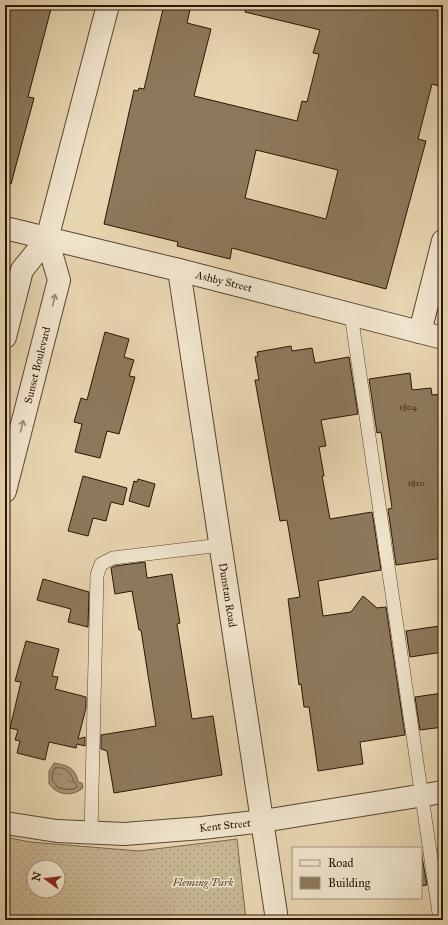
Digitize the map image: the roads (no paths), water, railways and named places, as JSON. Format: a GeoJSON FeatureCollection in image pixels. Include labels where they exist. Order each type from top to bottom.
{"type":"FeatureCollection","features":[{"type":"Feature","properties":{"kind":"street"},"geometry":{"type":"LineString","coordinates":[[5,337],[22,270],[47,239],[108,5]]}},
{"type":"Feature","properties":{"kind":"street","name":"Ashby Street"},"geometry":{"type":"LineString","coordinates":[[5,228],[179,270],[443,338]]}},
{"type":"Feature","properties":{"kind":"street","name":"Sunset Boulevard"},"geometry":{"type":"LineString","coordinates":[[5,491],[59,280],[47,239]]}},
{"type":"Feature","properties":{"kind":"street"},"geometry":{"type":"LineString","coordinates":[[420,332],[443,240]]}},
{"type":"Feature","properties":{"kind":"street","name":"Dunstan Road"},"geometry":{"type":"LineString","coordinates":[[179,270],[277,920]]}},
{"type":"Feature","properties":{"kind":"street","name":"Kent Street"},"geometry":{"type":"LineString","coordinates":[[5,823],[57,831],[124,834],[202,828],[263,821],[443,792]]}},
{"type":"Feature","properties":{"kind":"lane"},"geometry":{"type":"LineString","coordinates":[[350,314],[440,920]]}},
{"type":"Feature","properties":{"kind":"lane"},"geometry":{"type":"LineString","coordinates":[[92,832],[97,575],[101,564],[113,558],[221,545]]}},
{"type":"Feature","properties":{"kind":"water"},"geometry":{"type":"Polygon","coordinates":[[[54,763],[67,766],[73,770],[78,782],[82,783],[83,788],[74,793],[67,794],[60,793],[54,789],[49,784],[49,771],[54,763]]]}},
{"type":"Feature","properties":{"kind":"park label","name":"Fleming Park"},"geometry":{"type":"Point","coordinates":[203,882]}}]}
